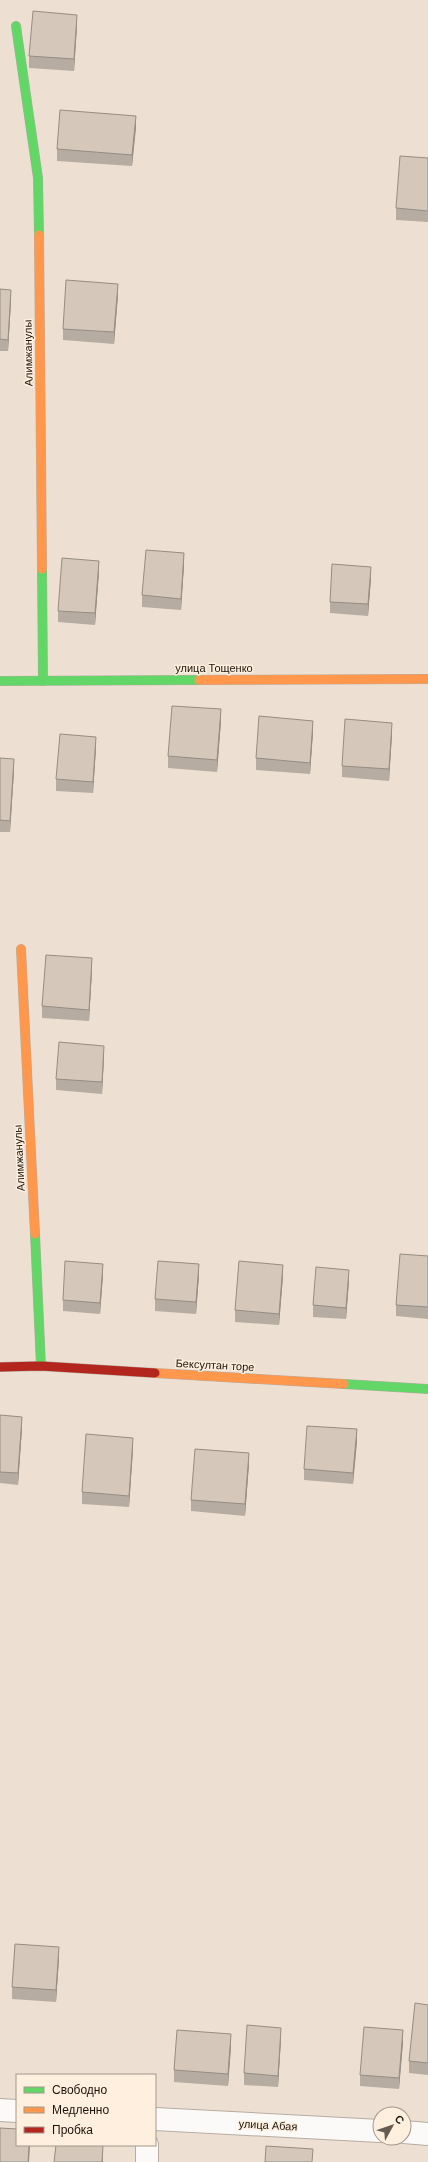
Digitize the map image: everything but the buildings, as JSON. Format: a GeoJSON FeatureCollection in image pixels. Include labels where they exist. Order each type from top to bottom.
{"type":"FeatureCollection","features":[{"type":"Feature","properties":{"kind":"street","name":"Алимжанулы"},"geometry":{"type":"LineString","coordinates":[[16,26],[38,178],[43,681]]}},
{"type":"Feature","properties":{"kind":"street","name":"улица Тощенко"},"geometry":{"type":"LineString","coordinates":[[0,681],[428,679]]}},
{"type":"Feature","properties":{"kind":"street","name":"Алимжанулы"},"geometry":{"type":"LineString","coordinates":[[21,949],[41,1366]]}},
{"type":"Feature","properties":{"kind":"street","name":"Бексултан торе"},"geometry":{"type":"LineString","coordinates":[[0,1367],[41,1366],[428,1389]]}},
{"type":"Feature","properties":{"kind":"street"},"geometry":{"type":"LineString","coordinates":[[0,2110],[16,2111]]}},
{"type":"Feature","properties":{"kind":"street","name":"улица Абая"},"geometry":{"type":"LineString","coordinates":[[156,2119],[372,2131]]}},
{"type":"Feature","properties":{"kind":"street"},"geometry":{"type":"LineString","coordinates":[[412,2133],[428,2134]]}},
{"type":"Feature","properties":{"kind":"street"},"geometry":{"type":"LineString","coordinates":[[147,2146],[147,2162]]}},
{"type":"Feature","properties":{"kind":"traffic: fast"},"geometry":{"type":"LineString","coordinates":[[16,26],[38,178],[39,235]]}},
{"type":"Feature","properties":{"kind":"traffic: fast"},"geometry":{"type":"LineString","coordinates":[[42,569],[43,681]]}},
{"type":"Feature","properties":{"kind":"traffic: fast"},"geometry":{"type":"LineString","coordinates":[[0,681],[199,680]]}},
{"type":"Feature","properties":{"kind":"traffic: fast"},"geometry":{"type":"LineString","coordinates":[[35,1234],[41,1366]]}},
{"type":"Feature","properties":{"kind":"traffic: fast"},"geometry":{"type":"LineString","coordinates":[[344,1384],[428,1389]]}},
{"type":"Feature","properties":{"kind":"traffic: slow"},"geometry":{"type":"LineString","coordinates":[[39,235],[42,569]]}},
{"type":"Feature","properties":{"kind":"traffic: slow"},"geometry":{"type":"LineString","coordinates":[[199,680],[428,679]]}},
{"type":"Feature","properties":{"kind":"traffic: slow"},"geometry":{"type":"LineString","coordinates":[[21,949],[35,1234]]}},
{"type":"Feature","properties":{"kind":"traffic: slow"},"geometry":{"type":"LineString","coordinates":[[155,1373],[344,1384]]}},
{"type":"Feature","properties":{"kind":"traffic: jam"},"geometry":{"type":"LineString","coordinates":[[0,1367],[41,1366],[155,1373]]}}]}
